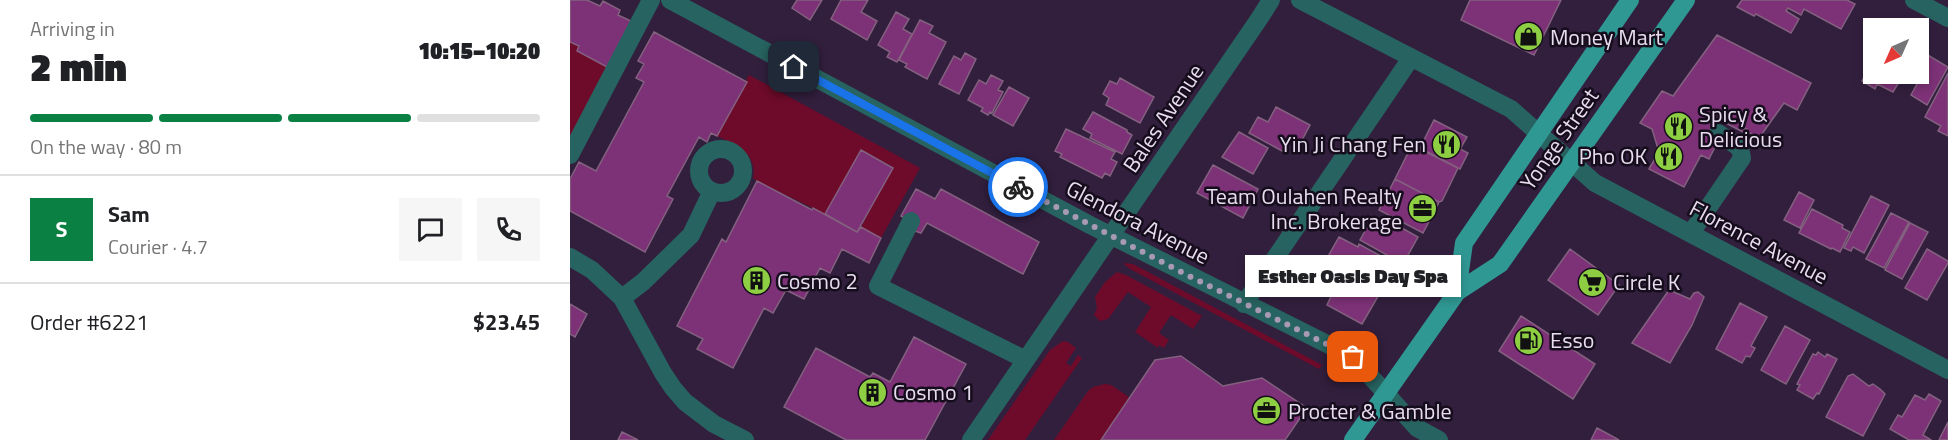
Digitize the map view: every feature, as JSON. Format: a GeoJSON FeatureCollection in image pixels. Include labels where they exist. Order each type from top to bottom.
{"type":"FeatureCollection","features":[{"type":"Feature","properties":{"kind":"main road","name":"Yonge Street"},"geometry":{"type":"LineString","coordinates":[[1457,292],[1464,243],[1629,0]]}},
{"type":"Feature","properties":{"kind":"main road","name":"Yonge Street"},"geometry":{"type":"LineString","coordinates":[[1353,440],[1457,292],[1500,264],[1686,0]]}},
{"type":"Feature","properties":{"kind":"street"},"geometry":{"type":"LineString","coordinates":[[570,155],[651,0]]}},
{"type":"Feature","properties":{"kind":"street","name":"Glendora Avenue"},"geometry":{"type":"LineString","coordinates":[[670,0],[1111,236],[1353,357],[1417,428],[1439,440]]}},
{"type":"Feature","properties":{"kind":"street","name":"Bales Avenue"},"geometry":{"type":"LineString","coordinates":[[971,440],[1260,20],[1271,0]]}},
{"type":"Feature","properties":{"kind":"street","name":"Florence Avenue"},"geometry":{"type":"LineString","coordinates":[[1300,0],[1511,110],[1595,183],[1948,370]]}},
{"type":"Feature","properties":{"kind":"street"},"geometry":{"type":"LineString","coordinates":[[1914,0],[1948,18]]}},
{"type":"Feature","properties":{"kind":"street"},"geometry":{"type":"LineString","coordinates":[[1244,304],[1411,58]]}},
{"type":"Feature","properties":{"kind":"street"},"geometry":{"type":"LineString","coordinates":[[1691,233],[1742,158],[1740,147],[1718,133]]}},
{"type":"Feature","properties":{"kind":"street"},"geometry":{"type":"LineString","coordinates":[[622,298],[644,282],[691,235],[712,191]]}},
{"type":"Feature","properties":{"kind":"street"},"geometry":{"type":"LineString","coordinates":[[910,221],[878,286],[1026,360]]}},
{"type":"Feature","properties":{"kind":"street"},"geometry":{"type":"LineString","coordinates":[[570,257],[592,270],[622,298],[673,388],[699,414],[745,440]]}},
{"type":"Feature","properties":{"kind":"shaded area"},"geometry":{"type":"Polygon","coordinates":[[[570,42],[579,46],[577,51],[607,67],[570,140],[570,42]]]}},
{"type":"Feature","properties":{"kind":"shaded area"},"geometry":{"type":"Polygon","coordinates":[[[749,75],[920,168],[881,238],[861,227],[893,167],[861,150],[825,214],[757,181],[753,178],[754,169],[749,156],[738,147],[717,136],[749,75]]]}},
{"type":"Feature","properties":{"kind":"shaded area"},"geometry":{"type":"Polygon","coordinates":[[[1123,263],[1133,264],[1322,365],[1319,369],[1130,269],[1123,263]]]}},
{"type":"Feature","properties":{"kind":"shaded area"},"geometry":{"type":"Polygon","coordinates":[[[1117,272],[1202,316],[1193,329],[1171,315],[1159,333],[1169,340],[1164,348],[1159,345],[1158,348],[1135,332],[1151,307],[1128,292],[1108,319],[1100,321],[1094,315],[1097,308],[1095,297],[1105,282],[1117,272]]]}},
{"type":"Feature","properties":{"kind":"shaded area"},"geometry":{"type":"Polygon","coordinates":[[[1063,341],[1076,348],[1066,363],[1071,366],[1078,355],[1082,358],[1025,440],[988,440],[1050,350],[1063,341]]]}},
{"type":"Feature","properties":{"kind":"shaded area"},"geometry":{"type":"Polygon","coordinates":[[[1105,384],[1111,385],[1129,397],[1101,440],[1054,440],[1088,391],[1105,384]]]}},
{"type":"Feature","properties":{"kind":"building"},"geometry":{"type":"Polygon","coordinates":[[[570,0],[587,0],[600,6],[603,1],[620,10],[618,15],[631,21],[607,67],[577,51],[579,46],[570,42],[570,0]]]}},
{"type":"Feature","properties":{"kind":"building"},"geometry":{"type":"Polygon","coordinates":[[[797,0],[822,0],[810,20],[792,8],[797,0]]]}},
{"type":"Feature","properties":{"kind":"building"},"geometry":{"type":"Polygon","coordinates":[[[841,0],[868,0],[861,12],[877,21],[867,40],[831,19],[841,0]]]}},
{"type":"Feature","properties":{"kind":"building"},"geometry":{"type":"Polygon","coordinates":[[[1470,0],[1561,0],[1534,55],[1461,20],[1470,0]]]}},
{"type":"Feature","properties":{"kind":"building"},"geometry":{"type":"Polygon","coordinates":[[[1742,0],[1847,0],[1855,4],[1841,29],[1804,9],[1801,15],[1788,8],[1786,11],[1799,19],[1791,33],[1756,14],[1754,16],[1737,7],[1742,0]]]}},
{"type":"Feature","properties":{"kind":"building"},"geometry":{"type":"Polygon","coordinates":[[[896,12],[909,19],[903,29],[912,34],[897,62],[887,57],[890,52],[878,45],[896,12]]]}},
{"type":"Feature","properties":{"kind":"building"},"geometry":{"type":"Polygon","coordinates":[[[920,20],[933,26],[929,33],[946,42],[927,79],[905,67],[907,64],[899,60],[920,20]]]}},
{"type":"Feature","properties":{"kind":"building"},"geometry":{"type":"Polygon","coordinates":[[[654,32],[747,82],[717,136],[711,133],[707,142],[699,137],[667,196],[673,199],[645,252],[570,211],[570,179],[579,162],[596,171],[644,82],[636,78],[644,64],[638,61],[654,32]]]}},
{"type":"Feature","properties":{"kind":"building"},"geometry":{"type":"Polygon","coordinates":[[[1717,35],[1811,83],[1797,110],[1784,103],[1759,138],[1746,131],[1745,128],[1743,132],[1720,120],[1711,137],[1718,141],[1709,159],[1701,155],[1684,187],[1649,169],[1659,152],[1652,129],[1640,123],[1662,91],[1673,96],[1717,35]]]}},
{"type":"Feature","properties":{"kind":"building"},"geometry":{"type":"Polygon","coordinates":[[[965,53],[976,59],[959,94],[939,84],[954,56],[961,60],[965,53]]]}},
{"type":"Feature","properties":{"kind":"building"},"geometry":{"type":"Polygon","coordinates":[[[1929,56],[1948,67],[1927,105],[1911,95],[1917,84],[1929,84],[1929,56]]]}},
{"type":"Feature","properties":{"kind":"building"},"geometry":{"type":"Polygon","coordinates":[[[1948,73],[1948,136],[1938,131],[1941,126],[1925,117],[1948,73]]]}},
{"type":"Feature","properties":{"kind":"building"},"geometry":{"type":"Polygon","coordinates":[[[991,75],[1003,81],[998,90],[1003,92],[992,113],[988,115],[981,111],[983,108],[968,100],[979,80],[986,84],[991,75]]]}},
{"type":"Feature","properties":{"kind":"building"},"geometry":{"type":"Polygon","coordinates":[[[1120,78],[1154,97],[1140,123],[1106,105],[1109,98],[1103,94],[1110,81],[1117,84],[1120,78]]]}},
{"type":"Feature","properties":{"kind":"building"},"geometry":{"type":"Polygon","coordinates":[[[1867,84],[1877,84],[1875,89],[1867,84]]]}},
{"type":"Feature","properties":{"kind":"building"},"geometry":{"type":"Polygon","coordinates":[[[1877,84],[1898,84],[1893,92],[1877,84]]]}},
{"type":"Feature","properties":{"kind":"building"},"geometry":{"type":"Polygon","coordinates":[[[1009,87],[1029,98],[1013,126],[993,115],[1009,87]]]}},
{"type":"Feature","properties":{"kind":"building"},"geometry":{"type":"Polygon","coordinates":[[[1276,107],[1310,125],[1301,142],[1293,137],[1284,152],[1249,133],[1258,117],[1268,122],[1276,107]]]}},
{"type":"Feature","properties":{"kind":"building"},"geometry":{"type":"Polygon","coordinates":[[[1093,112],[1132,135],[1122,154],[1090,138],[1092,134],[1083,129],[1093,112]]]}},
{"type":"Feature","properties":{"kind":"building"},"geometry":{"type":"Polygon","coordinates":[[[1434,120],[1467,137],[1460,149],[1468,153],[1460,169],[1420,148],[1434,120]]]}},
{"type":"Feature","properties":{"kind":"building"},"geometry":{"type":"Polygon","coordinates":[[[1066,129],[1115,152],[1111,159],[1117,162],[1110,176],[1105,173],[1102,178],[1060,157],[1062,154],[1055,151],[1066,129]]]}},
{"type":"Feature","properties":{"kind":"building"},"geometry":{"type":"Polygon","coordinates":[[[1239,132],[1268,148],[1253,174],[1222,157],[1239,132]]]}},
{"type":"Feature","properties":{"kind":"building"},"geometry":{"type":"Polygon","coordinates":[[[1412,145],[1458,168],[1442,201],[1439,202],[1395,179],[1412,145]]]}},
{"type":"Feature","properties":{"kind":"building"},"geometry":{"type":"Polygon","coordinates":[[[861,150],[893,168],[857,232],[825,214],[861,150]]]}},
{"type":"Feature","properties":{"kind":"building"},"geometry":{"type":"Polygon","coordinates":[[[1213,165],[1258,189],[1243,218],[1197,193],[1213,165]]]}},
{"type":"Feature","properties":{"kind":"building"},"geometry":{"type":"Polygon","coordinates":[[[1395,179],[1439,202],[1423,233],[1379,210],[1395,179]]]}},
{"type":"Feature","properties":{"kind":"building","name":"Cosmo 2"},"geometry":{"type":"Polygon","coordinates":[[[757,181],[857,232],[861,227],[881,238],[869,263],[842,249],[830,273],[820,268],[804,299],[786,290],[773,313],[764,308],[733,368],[697,349],[703,339],[677,326],[722,239],[726,242],[757,181]]]}},
{"type":"Feature","properties":{"kind":"building"},"geometry":{"type":"Polygon","coordinates":[[[916,189],[935,199],[941,189],[1039,242],[1023,274],[927,223],[921,233],[915,231],[918,225],[901,216],[916,189]]]}},
{"type":"Feature","properties":{"kind":"building"},"geometry":{"type":"Polygon","coordinates":[[[1799,192],[1814,200],[1800,228],[1784,220],[1799,192]]]}},
{"type":"Feature","properties":{"kind":"building"},"geometry":{"type":"Polygon","coordinates":[[[1871,196],[1889,205],[1864,253],[1853,247],[1851,251],[1844,248],[1871,196]]]}},
{"type":"Feature","properties":{"kind":"building"},"geometry":{"type":"Polygon","coordinates":[[[1812,209],[1843,225],[1842,228],[1850,232],[1840,252],[1799,233],[1812,209]]]}},
{"type":"Feature","properties":{"kind":"building"},"geometry":{"type":"Polygon","coordinates":[[[1891,213],[1909,222],[1884,268],[1866,259],[1891,213]]]}},
{"type":"Feature","properties":{"kind":"building"},"geometry":{"type":"Polygon","coordinates":[[[1393,223],[1418,237],[1403,264],[1360,240],[1369,224],[1387,233],[1393,223]]]}},
{"type":"Feature","properties":{"kind":"building"},"geometry":{"type":"Polygon","coordinates":[[[1910,223],[1928,232],[1902,279],[1885,270],[1910,223]]]}},
{"type":"Feature","properties":{"kind":"building"},"geometry":{"type":"Polygon","coordinates":[[[1339,237],[1358,247],[1359,244],[1397,265],[1382,292],[1326,260],[1339,237]]]}},
{"type":"Feature","properties":{"kind":"building"},"geometry":{"type":"Polygon","coordinates":[[[1570,249],[1619,285],[1598,315],[1548,280],[1570,249]]]}},
{"type":"Feature","properties":{"kind":"building"},"geometry":{"type":"Polygon","coordinates":[[[1927,249],[1948,263],[1927,300],[1905,288],[1927,249]]]}},
{"type":"Feature","properties":{"kind":"building"},"geometry":{"type":"Polygon","coordinates":[[[1330,269],[1342,276],[1344,273],[1380,293],[1362,324],[1327,305],[1336,286],[1325,279],[1330,269]]]}},
{"type":"Feature","properties":{"kind":"building"},"geometry":{"type":"Polygon","coordinates":[[[1669,290],[1690,299],[1694,293],[1698,292],[1704,297],[1692,325],[1670,363],[1632,343],[1669,290]]]}},
{"type":"Feature","properties":{"kind":"building"},"geometry":{"type":"Polygon","coordinates":[[[1740,303],[1767,317],[1751,346],[1755,348],[1750,357],[1746,356],[1742,363],[1716,349],[1740,303]]]}},
{"type":"Feature","properties":{"kind":"building"},"geometry":{"type":"Polygon","coordinates":[[[570,304],[587,314],[575,337],[570,334],[570,304]]]}},
{"type":"Feature","properties":{"kind":"building"},"geometry":{"type":"Polygon","coordinates":[[[1521,316],[1595,364],[1573,399],[1499,351],[1521,316]]]}},
{"type":"Feature","properties":{"kind":"building"},"geometry":{"type":"Polygon","coordinates":[[[1785,326],[1810,340],[1786,384],[1761,370],[1785,326]]]}},
{"type":"Feature","properties":{"kind":"building","name":"Cosmo 1"},"geometry":{"type":"Polygon","coordinates":[[[914,337],[966,364],[925,440],[846,440],[784,407],[816,348],[870,377],[873,373],[890,382],[914,337]]]}},
{"type":"Feature","properties":{"kind":"building"},"geometry":{"type":"Polygon","coordinates":[[[1818,352],[1825,357],[1827,354],[1837,359],[1819,394],[1817,393],[1813,399],[1797,390],[1800,385],[1797,384],[1813,354],[1816,355],[1818,352]]]}},
{"type":"Feature","properties":{"kind":"building"},"geometry":{"type":"Polygon","coordinates":[[[1181,356],[1223,386],[1262,378],[1307,408],[1285,440],[1101,440],[1155,360],[1181,356]]]}},
{"type":"Feature","properties":{"kind":"building"},"geometry":{"type":"Polygon","coordinates":[[[1853,374],[1869,386],[1873,384],[1885,394],[1863,436],[1826,417],[1848,376],[1853,374]]]}},
{"type":"Feature","properties":{"kind":"building"},"geometry":{"type":"Polygon","coordinates":[[[1929,394],[1941,401],[1923,435],[1931,440],[1909,440],[1890,429],[1898,415],[1902,417],[1915,395],[1925,400],[1929,394]]]}},
{"type":"Feature","properties":{"kind":"building"},"geometry":{"type":"Polygon","coordinates":[[[1948,422],[1948,440],[1939,440],[1948,422]]]}},
{"type":"Feature","properties":{"kind":"building"},"geometry":{"type":"Polygon","coordinates":[[[1597,428],[1619,440],[1591,440],[1597,428]]]}},
{"type":"Feature","properties":{"kind":"building"},"geometry":{"type":"Polygon","coordinates":[[[622,432],[638,440],[618,440],[622,432]]]}},
{"type":"Feature","properties":{"kind":"way so far"},"geometry":{"type":"LineString","coordinates":[[1018,187],[1185,274],[1353,357]]}},
{"type":"Feature","properties":{"kind":"place","name":"Money Mart"},"geometry":{"type":"Point","coordinates":[1529,37]}},
{"type":"Feature","properties":{"kind":"place","name":"Spicy & Delicious"},"geometry":{"type":"Point","coordinates":[1678,127]}},
{"type":"Feature","properties":{"kind":"place","name":"Yin Ji Chang Fen"},"geometry":{"type":"Point","coordinates":[1447,144]}},
{"type":"Feature","properties":{"kind":"place","name":"Pho OK"},"geometry":{"type":"Point","coordinates":[1668,156]}},
{"type":"Feature","properties":{"kind":"place","name":"Team Oulahen Realty Inc. Brokerage"},"geometry":{"type":"Point","coordinates":[1423,209]}},
{"type":"Feature","properties":{"kind":"place","name":"Cosmo 2"},"geometry":{"type":"Point","coordinates":[756,281]}},
{"type":"Feature","properties":{"kind":"place","name":"Circle K"},"geometry":{"type":"Point","coordinates":[1592,282]}},
{"type":"Feature","properties":{"kind":"place","name":"Esso"},"geometry":{"type":"Point","coordinates":[1529,340]}},
{"type":"Feature","properties":{"kind":"place","name":"Esther Oasis Day Spa"},"geometry":{"type":"Point","coordinates":[1353,357]}},
{"type":"Feature","properties":{"kind":"place","name":"Cosmo 1"},"geometry":{"type":"Point","coordinates":[872,392]}},
{"type":"Feature","properties":{"kind":"place","name":"Procter & Gamble"},"geometry":{"type":"Point","coordinates":[1267,411]}},
{"type":"Feature","properties":{"kind":"route"},"geometry":{"type":"LineString","coordinates":[[794,67],[1018,187]]}}]}
